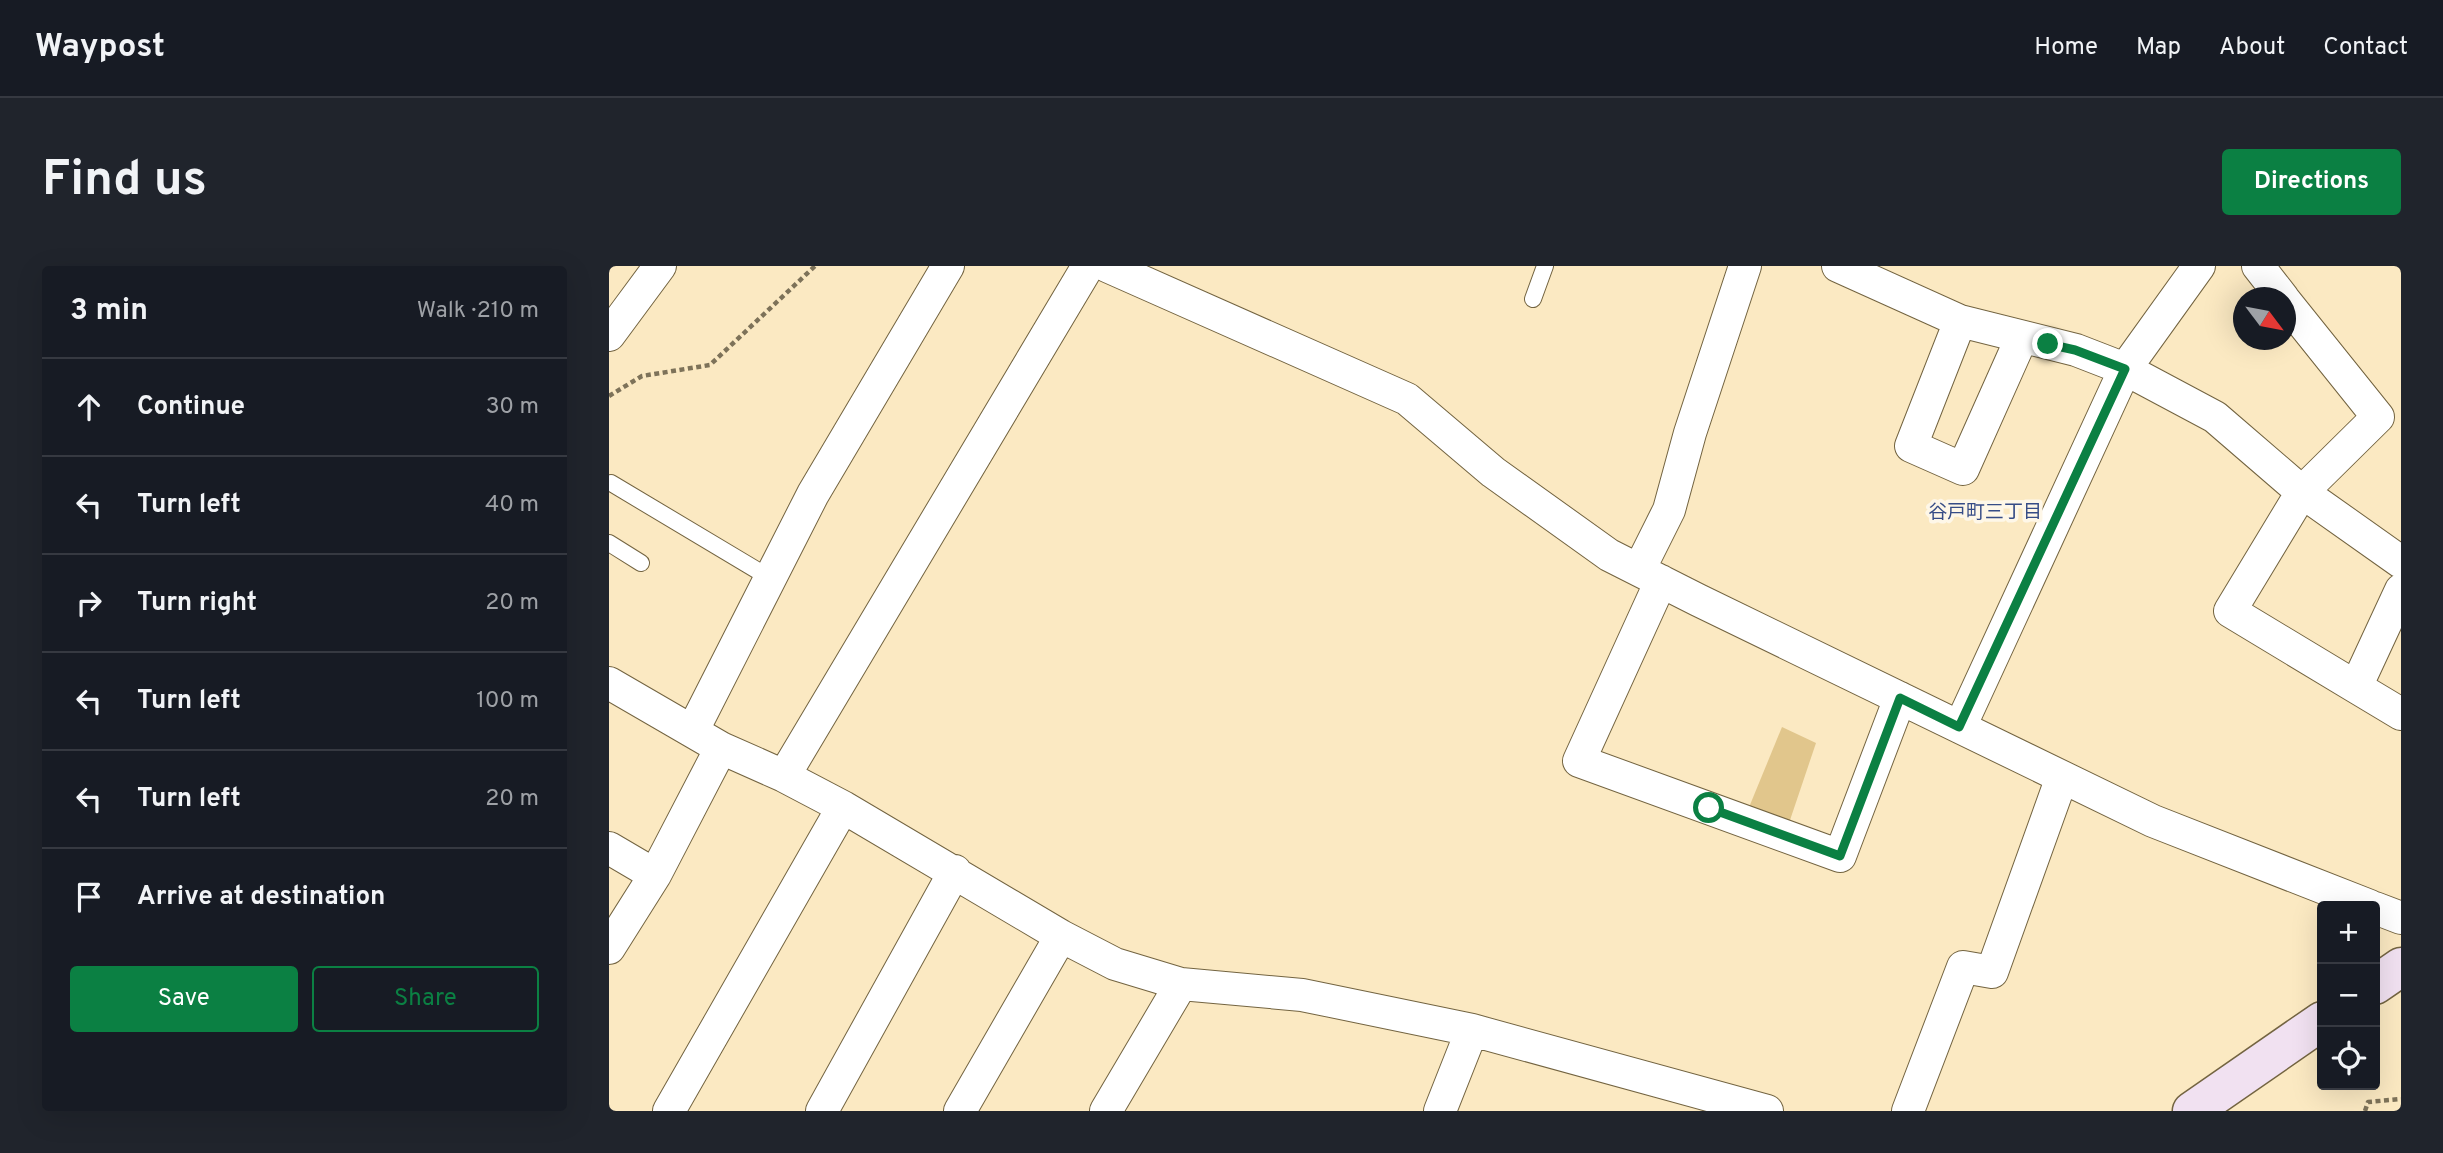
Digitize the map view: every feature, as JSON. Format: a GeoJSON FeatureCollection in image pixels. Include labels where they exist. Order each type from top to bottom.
{"type":"FeatureCollection","features":[{"type":"Feature","properties":{"kind":"main road"},"geometry":{"type":"LineString","coordinates":[[2380,982],[2401,967]]}},
{"type":"Feature","properties":{"kind":"main road"},"geometry":{"type":"LineString","coordinates":[[2192,1111],[2317,1024]]}},
{"type":"Feature","properties":{"kind":"street"},"geometry":{"type":"LineString","coordinates":[[609,335],[660,266]]}},
{"type":"Feature","properties":{"kind":"street"},"geometry":{"type":"LineString","coordinates":[[694,730],[813,494],[948,266]]}},
{"type":"Feature","properties":{"kind":"street"},"geometry":{"type":"LineString","coordinates":[[784,776],[1082,281],[1088,266]]}},
{"type":"Feature","properties":{"kind":"street"},"geometry":{"type":"LineString","coordinates":[[1107,266],[1407,398],[1493,472],[1609,555],[1650,576],[2153,821],[2358,901]]}},
{"type":"Feature","properties":{"kind":"street"},"geometry":{"type":"LineString","coordinates":[[1745,266],[1690,433],[1650,576],[1579,761],[1840,856],[1900,698]]}},
{"type":"Feature","properties":{"kind":"street"},"geometry":{"type":"LineString","coordinates":[[1838,266],[1960,321],[2075,350],[2125,369],[2214,417],[2302,492],[2401,562]]}},
{"type":"Feature","properties":{"kind":"street"},"geometry":{"type":"LineString","coordinates":[[1959,727],[2125,369],[2199,266]]}},
{"type":"Feature","properties":{"kind":"street"},"geometry":{"type":"LineString","coordinates":[[2258,266],[2275,287]]}},
{"type":"Feature","properties":{"kind":"street"},"geometry":{"type":"LineString","coordinates":[[2296,314],[2378,417],[2302,492],[2230,611],[2401,714]]}},
{"type":"Feature","properties":{"kind":"street"},"geometry":{"type":"LineString","coordinates":[[1960,321],[1911,446],[1963,469],[2021,338]]}},
{"type":"Feature","properties":{"kind":"street"},"geometry":{"type":"LineString","coordinates":[[2356,687],[2401,590]]}},
{"type":"Feature","properties":{"kind":"street"},"geometry":{"type":"LineString","coordinates":[[609,683],[721,748],[784,776],[843,807],[1061,936],[1115,964],[1181,984],[1302,995],[1472,1030],[1767,1111]]}},
{"type":"Feature","properties":{"kind":"street"},"geometry":{"type":"LineString","coordinates":[[609,948],[655,875],[721,748]]}},
{"type":"Feature","properties":{"kind":"street"},"geometry":{"type":"LineString","coordinates":[[1908,1111],[1963,967],[1991,972],[2062,777]]}},
{"type":"Feature","properties":{"kind":"street"},"geometry":{"type":"LineString","coordinates":[[669,1111],[843,807]]}},
{"type":"Feature","properties":{"kind":"street"},"geometry":{"type":"LineString","coordinates":[[609,848],[655,875]]}},
{"type":"Feature","properties":{"kind":"street"},"geometry":{"type":"LineString","coordinates":[[822,1111],[955,871]]}},
{"type":"Feature","properties":{"kind":"street"},"geometry":{"type":"LineString","coordinates":[[2380,910],[2401,918]]}},
{"type":"Feature","properties":{"kind":"street"},"geometry":{"type":"LineString","coordinates":[[960,1111],[1061,936]]}},
{"type":"Feature","properties":{"kind":"street"},"geometry":{"type":"LineString","coordinates":[[1106,1111],[1181,984]]}},
{"type":"Feature","properties":{"kind":"street"},"geometry":{"type":"LineString","coordinates":[[1440,1111],[1472,1030]]}},
{"type":"Feature","properties":{"kind":"lane"},"geometry":{"type":"LineString","coordinates":[[1533,299],[1545,266]]}},
{"type":"Feature","properties":{"kind":"lane"},"geometry":{"type":"LineString","coordinates":[[611,484],[770,578]]}},
{"type":"Feature","properties":{"kind":"lane"},"geometry":{"type":"LineString","coordinates":[[609,543],[641,563]]}},
{"type":"Feature","properties":{"kind":"path"},"geometry":{"type":"LineString","coordinates":[[609,396],[642,376],[711,365],[815,266]]}},
{"type":"Feature","properties":{"kind":"path"},"geometry":{"type":"LineString","coordinates":[[2365,1111],[2368,1102],[2401,1099]]}},
{"type":"Feature","properties":{"kind":"shaded area"},"geometry":{"type":"Polygon","coordinates":[[[1782,727],[1816,743],[1786,832],[1745,817],[1782,727]]]}},
{"type":"Feature","properties":{"kind":"district","name":"谷戸町三丁目"},"geometry":{"type":"Point","coordinates":[1985,513]}},
{"type":"Feature","properties":{"kind":"route"},"geometry":{"type":"LineString","coordinates":[[1709,808],[1840,856],[1900,698],[1959,727],[2073,487],[2125,369],[2075,350],[2048,344]]}}]}
